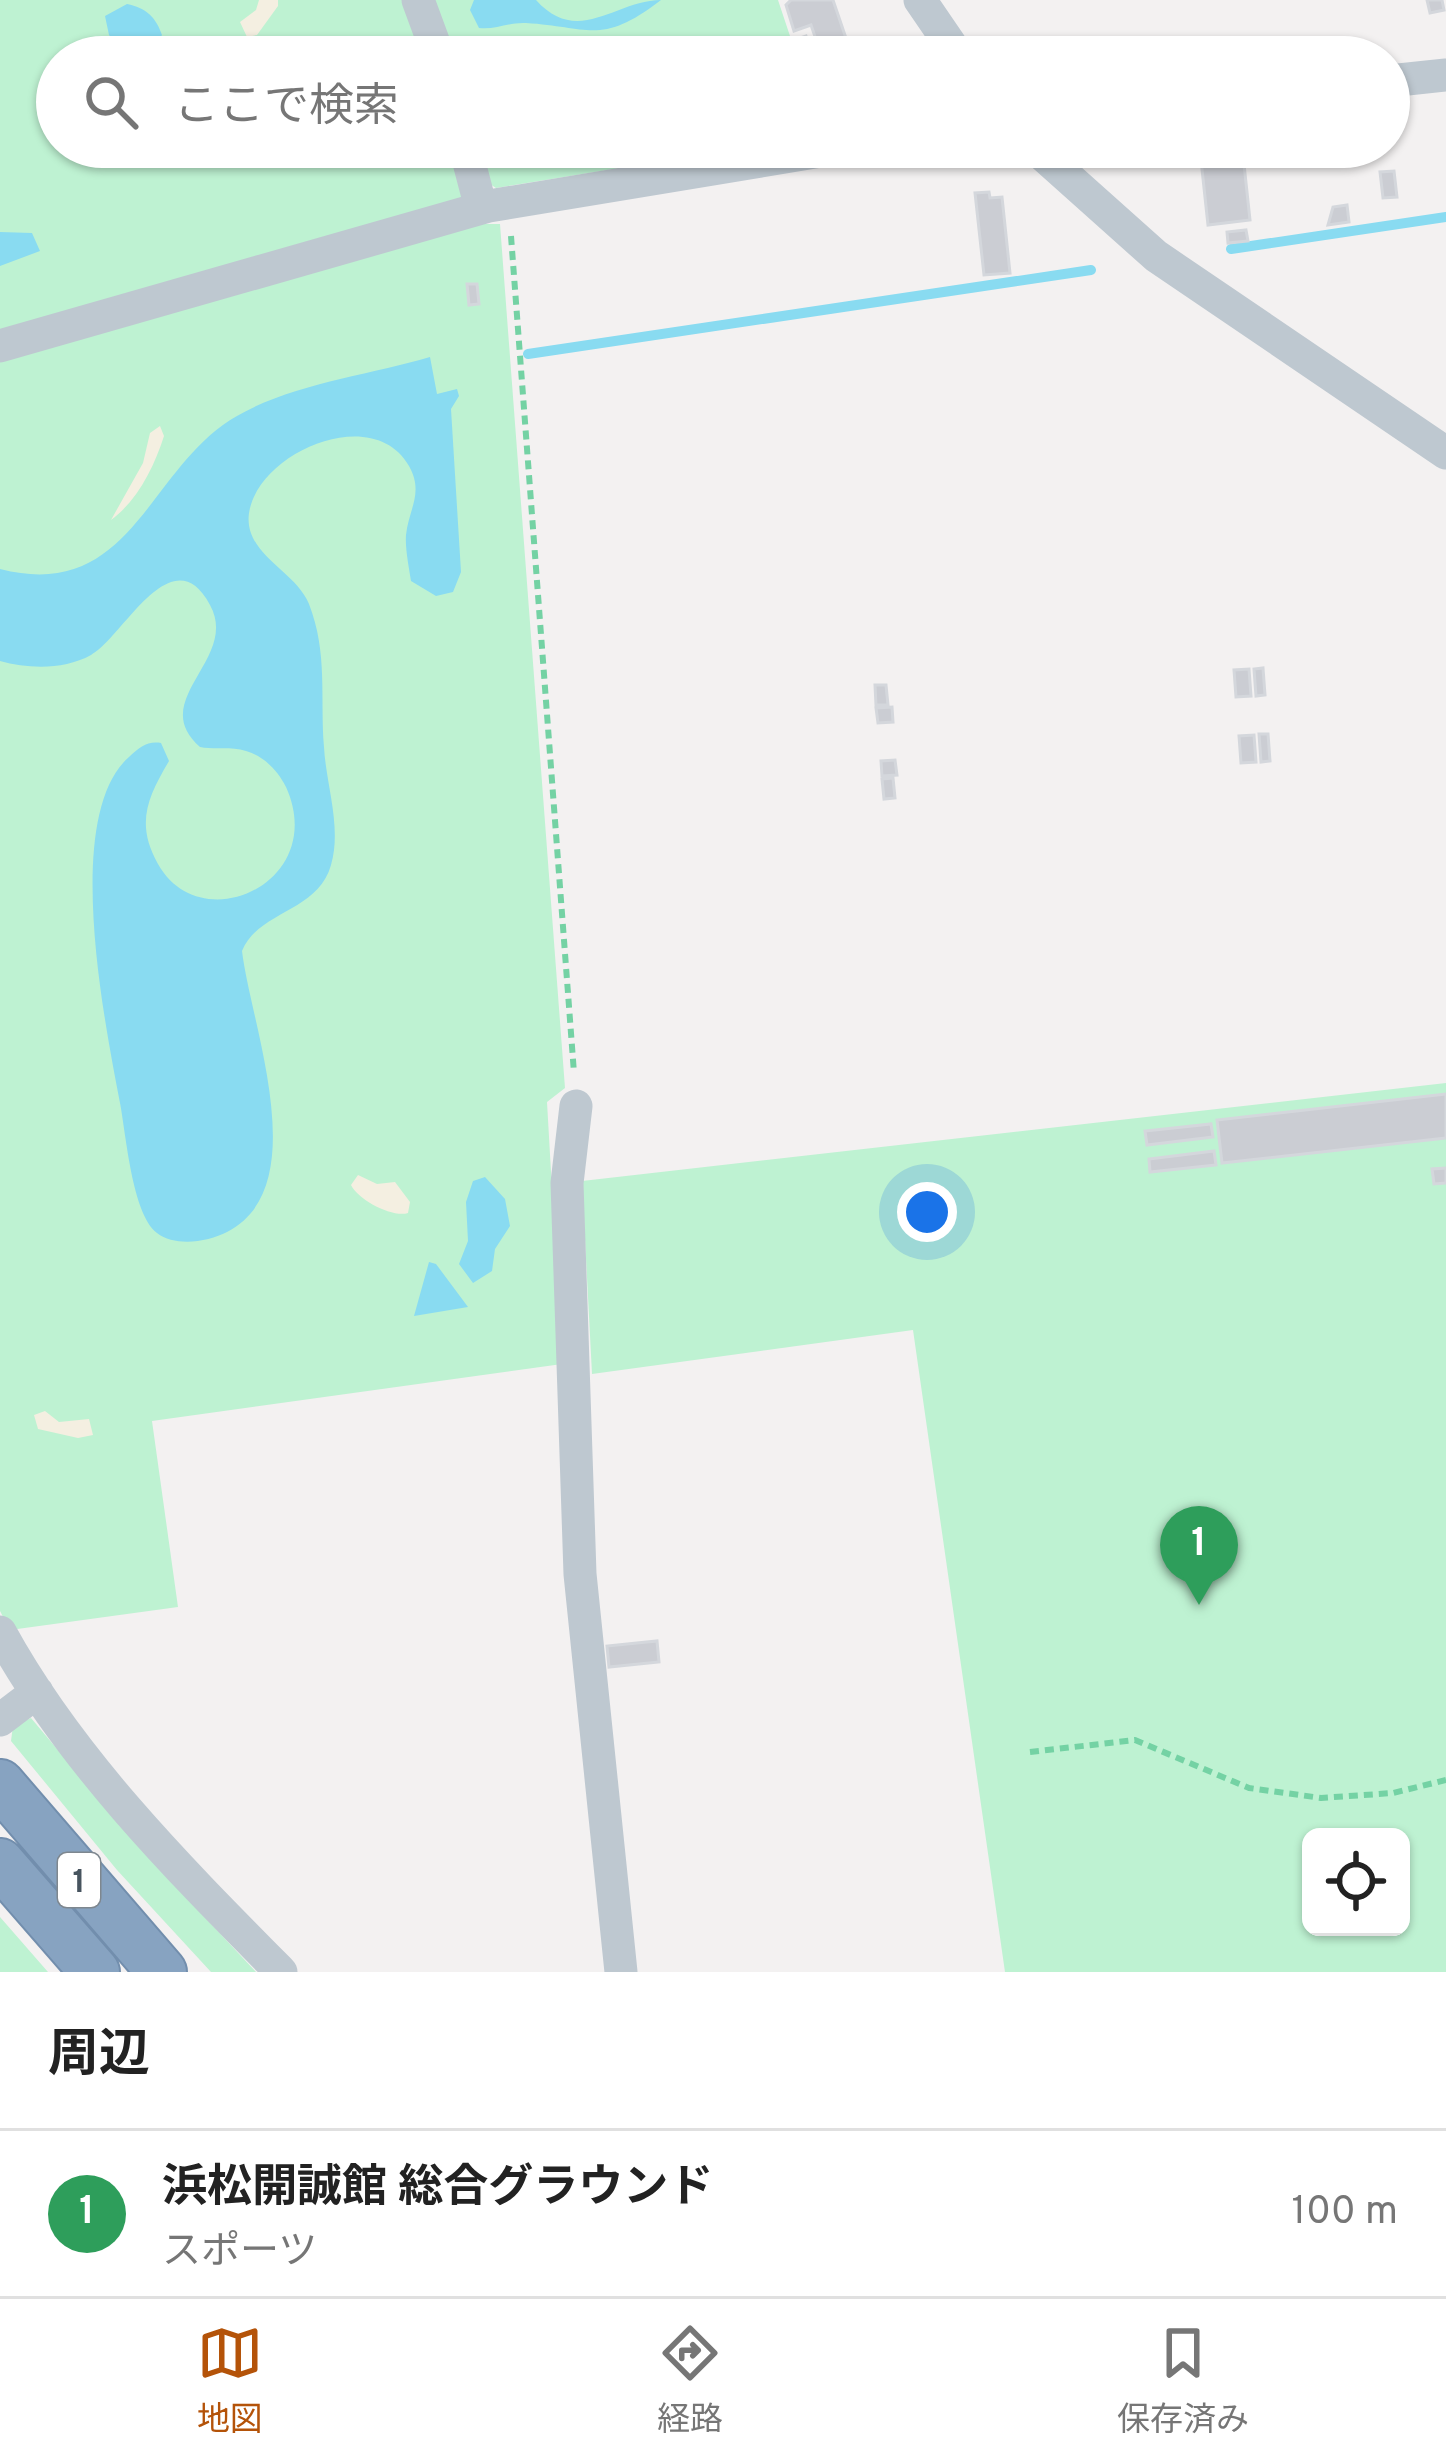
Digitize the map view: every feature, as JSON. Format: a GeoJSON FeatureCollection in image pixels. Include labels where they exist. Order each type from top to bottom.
{"type":"FeatureCollection","features":[{"type":"Feature","properties":{"kind":"highway","name":"1"},"geometry":{"type":"LineString","coordinates":[[0,1784],[162,1972]]}},
{"type":"Feature","properties":{"kind":"highway","name":"1"},"geometry":{"type":"LineString","coordinates":[[0,1863],[94,1972]]}},
{"type":"Feature","properties":{"kind":"street"},"geometry":{"type":"LineString","coordinates":[[418,0],[431,36]]}},
{"type":"Feature","properties":{"kind":"street"},"geometry":{"type":"LineString","coordinates":[[920,0],[945,36]]}},
{"type":"Feature","properties":{"kind":"street"},"geometry":{"type":"LineString","coordinates":[[1410,79],[1446,75]]}},
{"type":"Feature","properties":{"kind":"street"},"geometry":{"type":"LineString","coordinates":[[476,168],[494,205]]}},
{"type":"Feature","properties":{"kind":"street"},"geometry":{"type":"LineString","coordinates":[[0,346],[494,205],[718,168]]}},
{"type":"Feature","properties":{"kind":"street"},"geometry":{"type":"LineString","coordinates":[[1058,168],[1156,256],[1446,453]]}},
{"type":"Feature","properties":{"kind":"street"},"geometry":{"type":"LineString","coordinates":[[576,1106],[567,1183],[580,1574],[621,1972]]}},
{"type":"Feature","properties":{"kind":"street"},"geometry":{"type":"LineString","coordinates":[[0,1632],[37,1692],[154,1837],[281,1972]]}},
{"type":"Feature","properties":{"kind":"street"},"geometry":{"type":"LineString","coordinates":[[0,1720],[37,1692]]}},
{"type":"Feature","properties":{"kind":"path"},"geometry":{"type":"LineString","coordinates":[[494,205],[576,1106]]}},
{"type":"Feature","properties":{"kind":"path"},"geometry":{"type":"LineString","coordinates":[[1030,1752],[1135,1740],[1214,1777],[1321,1798],[1393,1793],[1446,1780]]}},
{"type":"Feature","properties":{"kind":"green space"},"geometry":{"type":"Polygon","coordinates":[[[0,0],[404,0],[418,36],[36,36],[36,168],[457,168],[464,194],[458,203],[0,336],[0,0]]]}},
{"type":"Feature","properties":{"kind":"green space"},"geometry":{"type":"Polygon","coordinates":[[[431,0],[778,0],[790,36],[444,36],[431,0]]]}},
{"type":"Feature","properties":{"kind":"green space"},"geometry":{"type":"Polygon","coordinates":[[[483,168],[620,168],[496,188],[487,182],[483,168]]]}},
{"type":"Feature","properties":{"kind":"green space"},"geometry":{"type":"Polygon","coordinates":[[[457,224],[500,224],[565,1088],[547,1102],[562,1364],[152,1421],[178,1607],[10,1630],[0,1611],[0,357],[457,224]]]}},
{"type":"Feature","properties":{"kind":"green space"},"geometry":{"type":"Polygon","coordinates":[[[1446,1083],[1446,1972],[1005,1972],[913,1330],[592,1374],[582,1181],[1446,1083]]]}},
{"type":"Feature","properties":{"kind":"green space"},"geometry":{"type":"Polygon","coordinates":[[[31,1718],[141,1849],[256,1972],[211,1972],[117,1870],[11,1741],[13,1726],[31,1718]]]}},
{"type":"Feature","properties":{"kind":"green space"},"geometry":{"type":"Polygon","coordinates":[[[0,1917],[48,1972],[0,1972],[0,1917]]]}},
{"type":"Feature","properties":{"kind":"sand"},"geometry":{"type":"Polygon","coordinates":[[[259,0],[278,0],[257,35],[247,36],[240,22],[256,10],[259,0]]]}},
{"type":"Feature","properties":{"kind":"sand"},"geometry":{"type":"Polygon","coordinates":[[[160,426],[164,436],[150,471],[111,520],[143,463],[150,433],[160,426]]]}},
{"type":"Feature","properties":{"kind":"sand"},"geometry":{"type":"Polygon","coordinates":[[[358,1175],[377,1184],[395,1182],[410,1202],[408,1213],[368,1202],[351,1185],[358,1175]]]}},
{"type":"Feature","properties":{"kind":"sand"},"geometry":{"type":"Polygon","coordinates":[[[45,1411],[59,1422],[89,1419],[93,1435],[78,1438],[38,1429],[34,1415],[45,1411]]]}},
{"type":"Feature","properties":{"kind":"water"},"geometry":{"type":"Polygon","coordinates":[[[474,0],[536,0],[567,20],[582,21],[661,0],[624,24],[595,30],[526,23],[479,28],[470,10],[474,0]]]}},
{"type":"Feature","properties":{"kind":"water"},"geometry":{"type":"Polygon","coordinates":[[[127,4],[145,11],[162,35],[110,36],[105,16],[127,4]]]}},
{"type":"Feature","properties":{"kind":"water"},"geometry":{"type":"Polygon","coordinates":[[[0,232],[32,233],[40,251],[0,266],[0,232]]]}},
{"type":"Feature","properties":{"kind":"water"},"geometry":{"type":"Polygon","coordinates":[[[430,357],[437,394],[457,389],[459,396],[451,409],[461,572],[453,592],[436,596],[411,581],[406,540],[415,493],[413,476],[393,448],[371,438],[322,442],[297,453],[259,487],[250,508],[253,537],[302,592],[315,622],[334,851],[324,881],[314,893],[261,927],[242,951],[271,1103],[268,1180],[253,1210],[227,1232],[201,1240],[173,1240],[148,1223],[128,1153],[94,922],[97,825],[109,786],[129,757],[152,743],[161,743],[169,761],[147,811],[147,836],[158,864],[178,887],[202,898],[229,899],[254,890],[276,873],[290,850],[295,821],[286,787],[259,756],[200,747],[186,730],[187,696],[206,661],[216,625],[210,605],[195,586],[180,581],[164,585],[103,645],[81,660],[58,666],[23,666],[0,661],[0,569],[45,574],[80,567],[110,549],[206,439],[237,416],[306,388],[430,357]]]}},
{"type":"Feature","properties":{"kind":"water"},"geometry":{"type":"Polygon","coordinates":[[[485,1177],[505,1199],[510,1226],[495,1249],[492,1271],[473,1283],[459,1264],[468,1241],[466,1202],[473,1181],[485,1177]]]}},
{"type":"Feature","properties":{"kind":"water"},"geometry":{"type":"Polygon","coordinates":[[[429,1262],[436,1264],[468,1307],[414,1316],[429,1262]]]}},
{"type":"Feature","properties":{"kind":"building"},"geometry":{"type":"Polygon","coordinates":[[[791,0],[833,0],[845,36],[815,36],[811,25],[794,31],[786,5],[791,0]]]}},
{"type":"Feature","properties":{"kind":"building"},"geometry":{"type":"Polygon","coordinates":[[[1427,0],[1442,0],[1444,10],[1430,13],[1427,0]]]}},
{"type":"Feature","properties":{"kind":"building"},"geometry":{"type":"Polygon","coordinates":[[[1202,168],[1244,168],[1250,220],[1208,225],[1202,168]]]}},
{"type":"Feature","properties":{"kind":"building"},"geometry":{"type":"Polygon","coordinates":[[[1394,171],[1397,197],[1383,198],[1380,172],[1394,171]]]}},
{"type":"Feature","properties":{"kind":"building"},"geometry":{"type":"Polygon","coordinates":[[[989,192],[990,198],[1002,197],[1010,273],[984,275],[975,193],[989,192]]]}},
{"type":"Feature","properties":{"kind":"building"},"geometry":{"type":"Polygon","coordinates":[[[1347,205],[1349,222],[1328,225],[1333,207],[1347,205]]]}},
{"type":"Feature","properties":{"kind":"building"},"geometry":{"type":"Polygon","coordinates":[[[1246,230],[1248,241],[1228,243],[1227,232],[1246,230]]]}},
{"type":"Feature","properties":{"kind":"building"},"geometry":{"type":"Polygon","coordinates":[[[467,284],[477,284],[479,304],[469,305],[467,284]]]}},
{"type":"Feature","properties":{"kind":"building"},"geometry":{"type":"Polygon","coordinates":[[[1263,668],[1265,695],[1256,696],[1254,669],[1263,668]]]}},
{"type":"Feature","properties":{"kind":"building"},"geometry":{"type":"Polygon","coordinates":[[[1249,669],[1251,696],[1236,697],[1234,670],[1249,669]]]}},
{"type":"Feature","properties":{"kind":"building"},"geometry":{"type":"Polygon","coordinates":[[[875,685],[886,685],[888,705],[876,705],[875,685]]]}},
{"type":"Feature","properties":{"kind":"building"},"geometry":{"type":"Polygon","coordinates":[[[892,707],[893,722],[878,723],[876,708],[892,707]]]}},
{"type":"Feature","properties":{"kind":"building"},"geometry":{"type":"Polygon","coordinates":[[[1259,734],[1268,734],[1270,761],[1261,762],[1259,734]]]}},
{"type":"Feature","properties":{"kind":"building"},"geometry":{"type":"Polygon","coordinates":[[[1254,735],[1256,762],[1241,763],[1239,736],[1254,735]]]}},
{"type":"Feature","properties":{"kind":"building"},"geometry":{"type":"Polygon","coordinates":[[[895,760],[897,775],[882,776],[881,761],[895,760]]]}},
{"type":"Feature","properties":{"kind":"building"},"geometry":{"type":"Polygon","coordinates":[[[893,778],[895,798],[884,799],[882,779],[893,778]]]}},
{"type":"Feature","properties":{"kind":"building"},"geometry":{"type":"Polygon","coordinates":[[[1446,1094],[1446,1138],[1222,1163],[1217,1120],[1446,1094]]]}},
{"type":"Feature","properties":{"kind":"building"},"geometry":{"type":"Polygon","coordinates":[[[1211,1124],[1213,1137],[1147,1145],[1145,1131],[1211,1124]]]}},
{"type":"Feature","properties":{"kind":"building"},"geometry":{"type":"Polygon","coordinates":[[[1214,1151],[1216,1165],[1150,1172],[1149,1159],[1214,1151]]]}},
{"type":"Feature","properties":{"kind":"building"},"geometry":{"type":"Polygon","coordinates":[[[1446,1168],[1446,1183],[1434,1184],[1432,1169],[1446,1168]]]}},
{"type":"Feature","properties":{"kind":"building"},"geometry":{"type":"Polygon","coordinates":[[[657,1641],[659,1662],[609,1667],[607,1646],[657,1641]]]}},
{"type":"Feature","properties":{"kind":"waterway"},"geometry":{"type":"LineString","coordinates":[[1231,249],[1446,217]]}},
{"type":"Feature","properties":{"kind":"waterway"},"geometry":{"type":"LineString","coordinates":[[528,354],[1091,270]]}},
{"type":"Feature","properties":{"kind":"place","name":"浜松開誠館 総合グラウンド"},"geometry":{"type":"Point","coordinates":[1199,1605]}}]}
